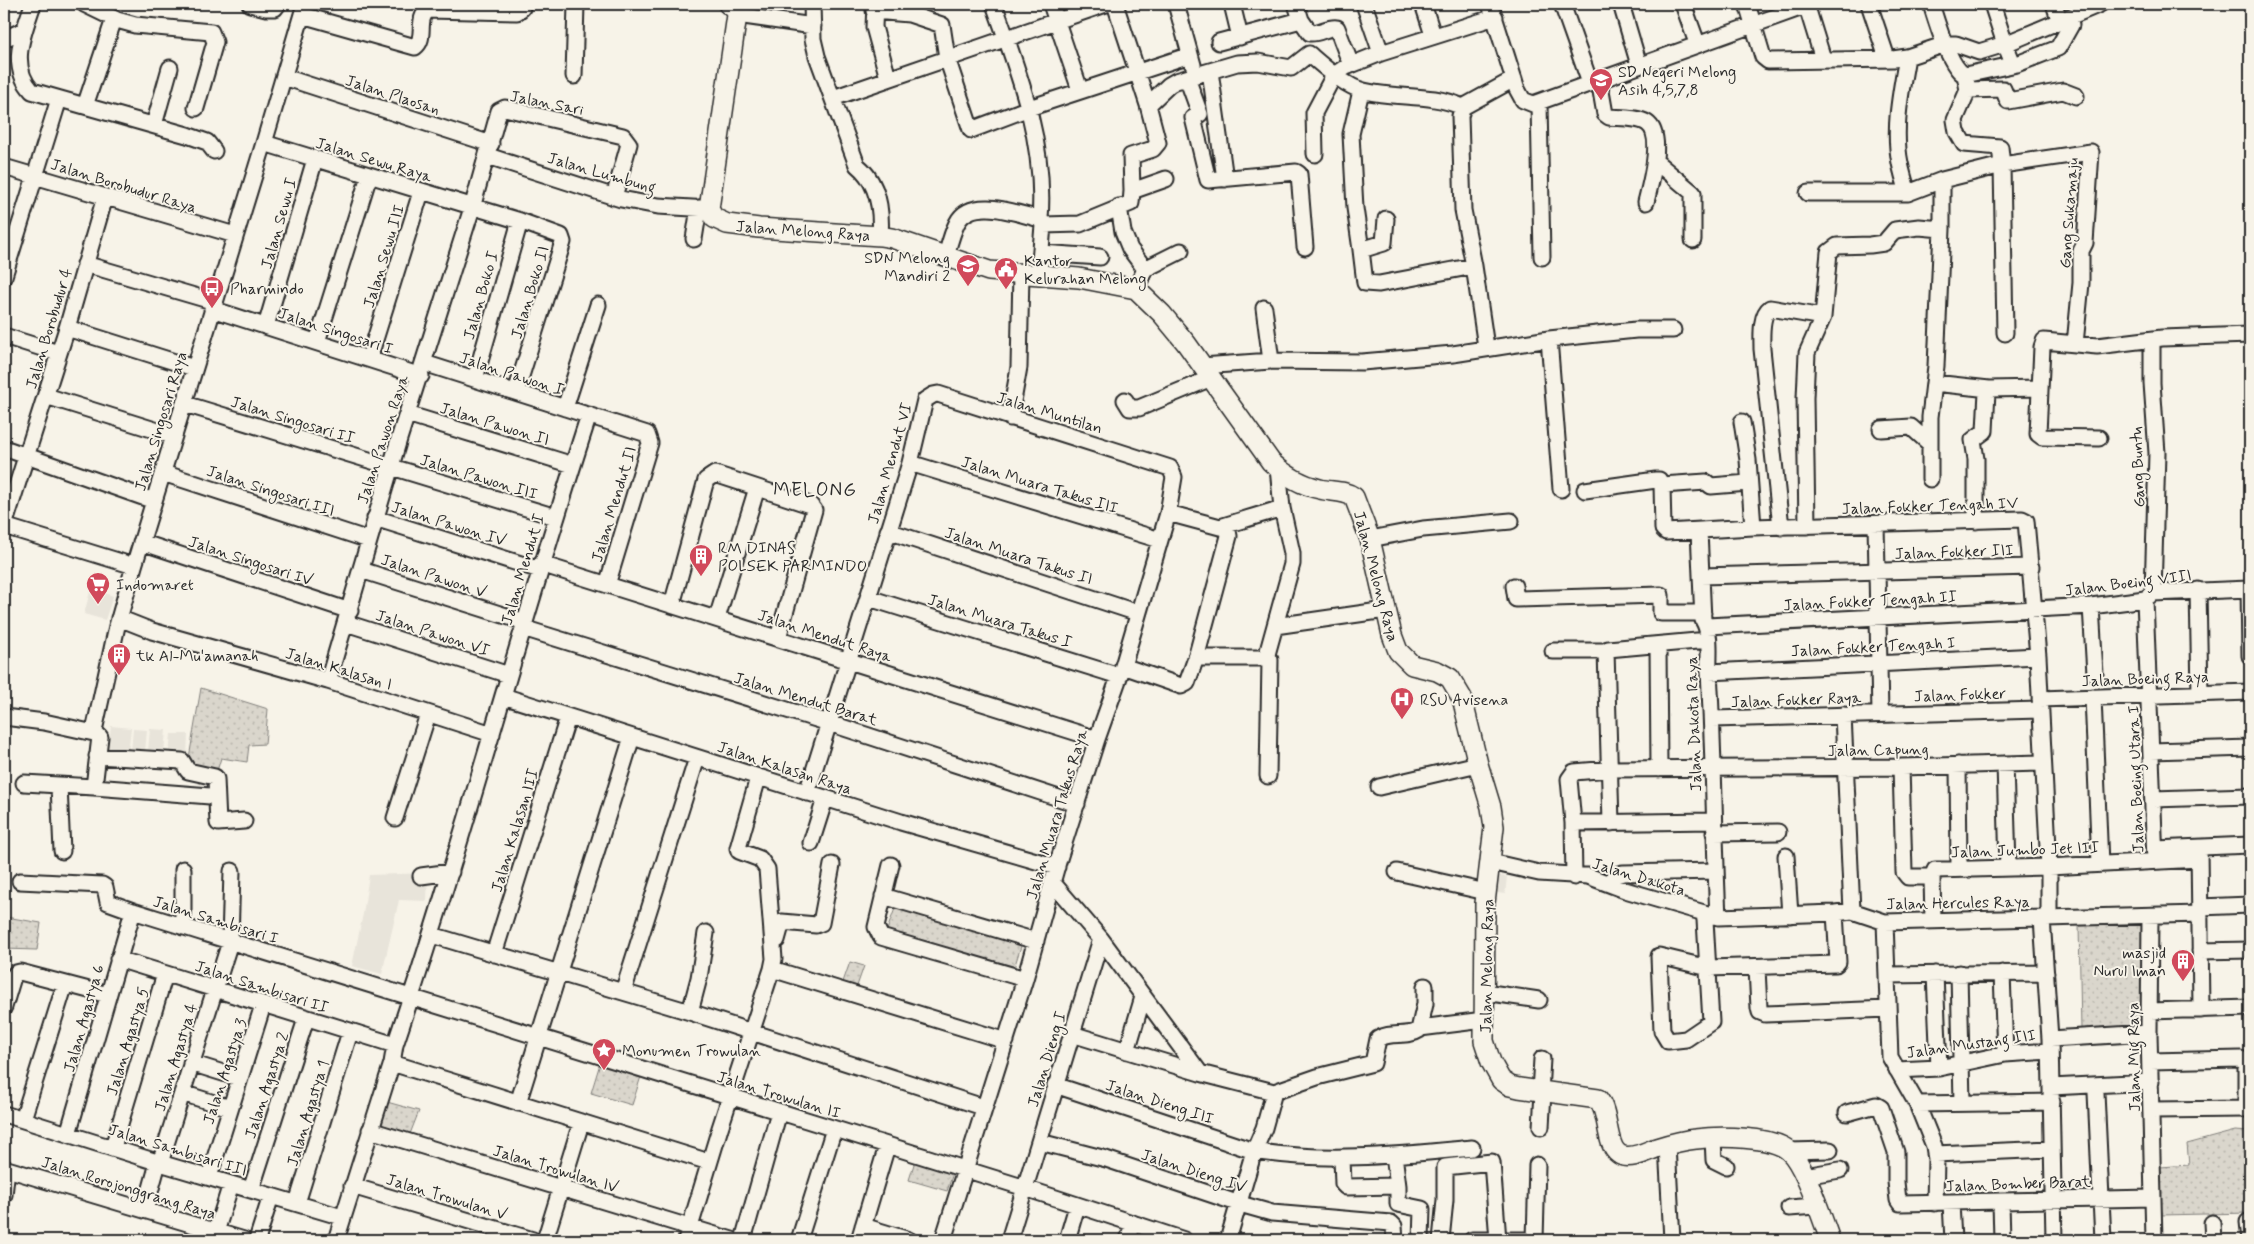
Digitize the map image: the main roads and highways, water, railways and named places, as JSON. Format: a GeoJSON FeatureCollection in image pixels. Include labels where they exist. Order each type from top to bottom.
{"type":"FeatureCollection","features":[{"type":"Feature","properties":{"kind":"main road","name":"Jalan Melong Raya"},"geometry":{"type":"LineString","coordinates":[[735,8],[704,209],[716,220],[743,227],[880,236],[892,238],[989,270],[1079,278],[1136,289],[1162,314],[1278,468],[1319,489],[1347,493],[1354,497],[1370,539],[1394,644],[1402,657],[1412,665],[1443,674],[1456,687],[1462,698],[1493,816],[1491,862],[1486,892],[1484,1041],[1487,1052],[1501,1080],[1510,1086],[1541,1088],[1598,1099],[1606,1118],[1611,1142],[1618,1154],[1630,1156],[1696,1139],[1713,1138],[1777,1144],[1789,1151],[1796,1159],[1830,1240]]}},
{"type":"Feature","properties":{"kind":"place","name":"SD Negeri Melong Asih 4,5,7,8"},"geometry":{"type":"Point","coordinates":[1601,101]}},
{"type":"Feature","properties":{"kind":"place","name":"SDN Melong Mandiri 2"},"geometry":{"type":"Point","coordinates":[968,287]}},
{"type":"Feature","properties":{"kind":"place","name":"Kantor Kelurahan Melong"},"geometry":{"type":"Point","coordinates":[1006,290]}},
{"type":"Feature","properties":{"kind":"place","name":"Pharmindo"},"geometry":{"type":"Point","coordinates":[212,309]}},
{"type":"Feature","properties":{"kind":"place","name":"RM DINAS POLSEK PARMINDO"},"geometry":{"type":"Point","coordinates":[701,577]}},
{"type":"Feature","properties":{"kind":"place","name":"Indomaret"},"geometry":{"type":"Point","coordinates":[98,605]}},
{"type":"Feature","properties":{"kind":"place","name":"tk Al-Mu'amanah"},"geometry":{"type":"Point","coordinates":[119,676]}},
{"type":"Feature","properties":{"kind":"place","name":"RSU Avisena"},"geometry":{"type":"Point","coordinates":[1402,720]}},
{"type":"Feature","properties":{"kind":"place","name":"masjid Nurul Iman"},"geometry":{"type":"Point","coordinates":[2183,982]}},
{"type":"Feature","properties":{"kind":"place","name":"Monumen Trowulan"},"geometry":{"type":"Point","coordinates":[604,1071]}},
{"type":"Feature","properties":{"kind":"district","name":"MELONG"},"geometry":{"type":"Point","coordinates":[815,489]}}]}
